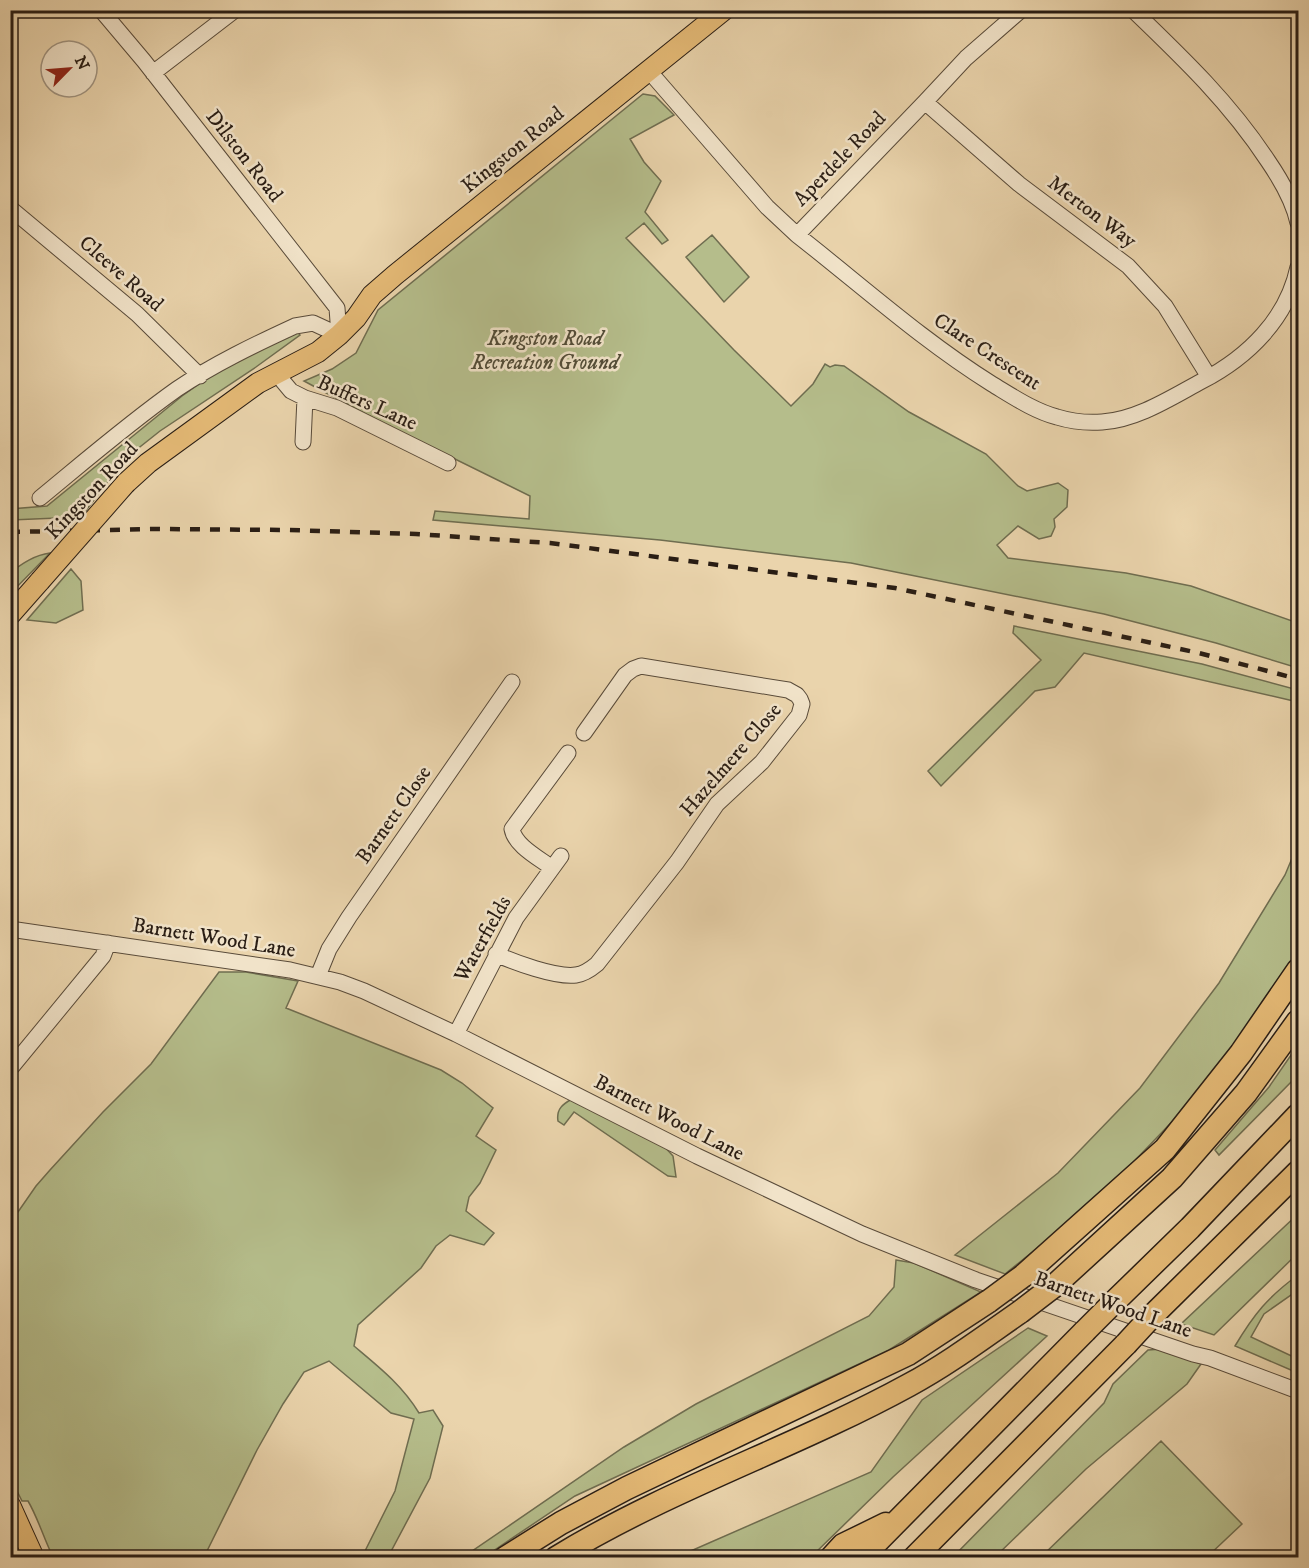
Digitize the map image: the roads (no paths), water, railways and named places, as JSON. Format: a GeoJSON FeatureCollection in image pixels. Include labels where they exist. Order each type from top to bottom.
{"type":"FeatureCollection","features":[{"type":"Feature","properties":{"kind":"highway"},"geometry":{"type":"LineString","coordinates":[[505,1557],[561,1523],[627,1488],[908,1354],[1023,1276],[1165,1149],[1241,1053],[1299,970]]}},
{"type":"Feature","properties":{"kind":"highway"},"geometry":{"type":"LineString","coordinates":[[556,1557],[637,1512],[798,1440],[909,1385],[949,1361],[1020,1312],[1054,1286],[1172,1178],[1246,1093],[1299,1021]]}},
{"type":"Feature","properties":{"kind":"highway"},"geometry":{"type":"LineString","coordinates":[[861,1557],[1190,1228],[1299,1115]]}},
{"type":"Feature","properties":{"kind":"highway"},"geometry":{"type":"LineString","coordinates":[[914,1557],[1150,1318],[1299,1172]]}},
{"type":"Feature","properties":{"kind":"highway"},"geometry":{"type":"LineString","coordinates":[[831,1557],[843,1545],[901,1516]]}},
{"type":"Feature","properties":{"kind":"main road","name":"Kingston Road"},"geometry":{"type":"LineString","coordinates":[[10,615],[126,483],[148,463],[213,415],[276,373],[318,352],[356,318],[372,295],[395,275],[724,10]]}},
{"type":"Feature","properties":{"kind":"main road"},"geometry":{"type":"LineString","coordinates":[[10,1505],[34,1557]]}},
{"type":"Feature","properties":{"kind":"street","name":"Dilston Road"},"geometry":{"type":"LineString","coordinates":[[101,10],[337,308],[339,335]]}},
{"type":"Feature","properties":{"kind":"street"},"geometry":{"type":"LineString","coordinates":[[153,73],[235,10]]}},
{"type":"Feature","properties":{"kind":"street","name":"Aperdele Road"},"geometry":{"type":"LineString","coordinates":[[649,71],[767,207],[797,235],[966,58],[1021,10]]}},
{"type":"Feature","properties":{"kind":"street"},"geometry":{"type":"LineString","coordinates":[[1133,10],[1229,107],[1272,167],[1298,214]]}},
{"type":"Feature","properties":{"kind":"street","name":"Merton Way"},"geometry":{"type":"LineString","coordinates":[[925,102],[996,165],[1128,266],[1165,306],[1209,377]]}},
{"type":"Feature","properties":{"kind":"street","name":"Cleeve Road"},"geometry":{"type":"LineString","coordinates":[[10,208],[136,314],[200,376]]}},
{"type":"Feature","properties":{"kind":"street","name":"Clare Crescent"},"geometry":{"type":"LineString","coordinates":[[797,235],[900,318],[977,374],[1027,405],[1056,417],[1081,422],[1103,422],[1126,417],[1153,406],[1209,377],[1236,360],[1268,330],[1288,300],[1299,267]]}},
{"type":"Feature","properties":{"kind":"street","name":"Kingston Road"},"geometry":{"type":"LineString","coordinates":[[39,498],[122,430],[179,388],[200,376],[296,326],[313,323],[339,335]]}},
{"type":"Feature","properties":{"kind":"street","name":"Buffers Lane"},"geometry":{"type":"LineString","coordinates":[[276,373],[291,392],[337,408],[448,464]]}},
{"type":"Feature","properties":{"kind":"street"},"geometry":{"type":"LineString","coordinates":[[303,442],[305,398]]}},
{"type":"Feature","properties":{"kind":"street","name":"Hazelmere Close"},"geometry":{"type":"LineString","coordinates":[[496,954],[516,963],[562,975],[574,976],[597,964],[677,862],[717,804],[762,762],[799,715],[802,704],[797,695],[788,690],[641,666],[625,675],[584,733]]}},
{"type":"Feature","properties":{"kind":"street","name":"Barnett Close"},"geometry":{"type":"LineString","coordinates":[[318,976],[329,949],[349,916],[512,682]]}},
{"type":"Feature","properties":{"kind":"street","name":"Waterfields"},"geometry":{"type":"LineString","coordinates":[[456,1034],[516,918],[557,862],[520,843],[513,836],[512,829],[568,753]]}},
{"type":"Feature","properties":{"kind":"street","name":"Barnett Wood Lane"},"geometry":{"type":"LineString","coordinates":[[10,929],[268,966],[318,976],[364,991],[456,1034],[697,1156],[862,1234],[976,1280],[1210,1358],[1299,1391]]}},
{"type":"Feature","properties":{"kind":"street"},"geometry":{"type":"LineString","coordinates":[[10,1069],[103,956],[108,943]]}},
{"type":"Feature","properties":{"kind":"railway"},"geometry":{"type":"LineString","coordinates":[[10,532],[155,529],[288,530],[416,534],[550,543],[895,588],[1199,653],[1298,679]]}},
{"type":"Feature","properties":{"kind":"park label","name":"Kingston Road Recreation Ground"},"geometry":{"type":"Point","coordinates":[545,351]}}]}
